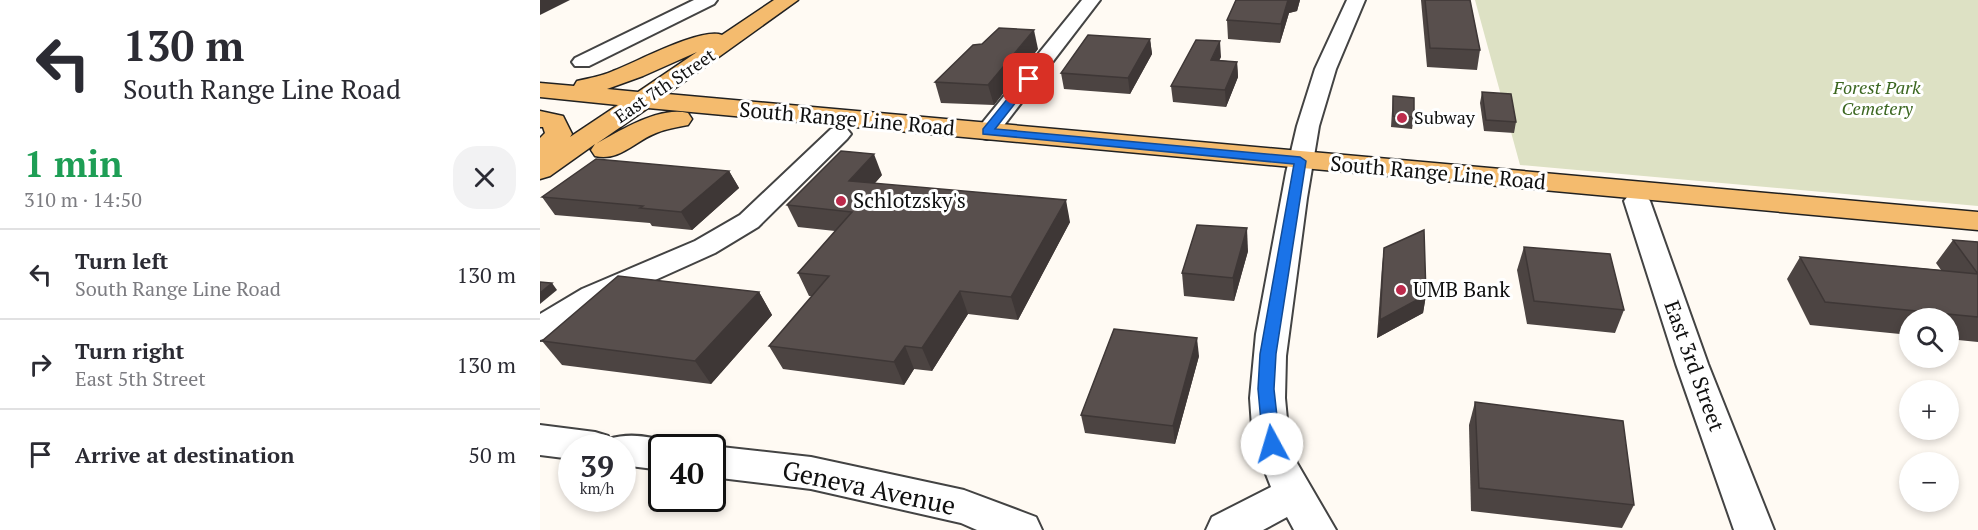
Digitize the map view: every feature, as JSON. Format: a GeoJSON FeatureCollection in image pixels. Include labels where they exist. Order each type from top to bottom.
{"type":"FeatureCollection","features":[{"type":"Feature","properties":{"kind":"main road","name":"East 7th Street"},"geometry":{"type":"LineString","coordinates":[[540,170],[788,0]]}},
{"type":"Feature","properties":{"kind":"main road"},"geometry":{"type":"LineString","coordinates":[[546,96],[607,83],[629,75],[683,48],[742,32]]}},
{"type":"Feature","properties":{"kind":"main road"},"geometry":{"type":"LineString","coordinates":[[719,49],[702,72],[704,82],[782,99],[801,114]]}},
{"type":"Feature","properties":{"kind":"main road","name":"South Range Line Road"},"geometry":{"type":"LineString","coordinates":[[546,96],[634,107],[801,114],[987,132],[1420,182],[1978,234]]}},
{"type":"Feature","properties":{"kind":"main road","name":"South Range Line Road"},"geometry":{"type":"LineString","coordinates":[[634,107],[679,119],[839,134],[1978,221]]}},
{"type":"Feature","properties":{"kind":"main road"},"geometry":{"type":"LineString","coordinates":[[540,119],[554,122],[559,134],[540,154]]}},
{"type":"Feature","properties":{"kind":"main road"},"geometry":{"type":"LineString","coordinates":[[540,178],[578,165],[646,127],[679,119]]}},
{"type":"Feature","properties":{"kind":"street"},"geometry":{"type":"LineString","coordinates":[[582,62],[708,0]]}},
{"type":"Feature","properties":{"kind":"street"},"geometry":{"type":"LineString","coordinates":[[987,132],[1091,0]]}},
{"type":"Feature","properties":{"kind":"street"},"geometry":{"type":"LineString","coordinates":[[1316,530],[1294,494],[1272,444],[1266,389],[1269,350],[1299,169],[1322,78],[1356,0]]}},
{"type":"Feature","properties":{"kind":"street"},"geometry":{"type":"LineString","coordinates":[[540,329],[593,296],[705,247],[749,221],[839,134]]}},
{"type":"Feature","properties":{"kind":"street","name":"East 3rd Street"},"geometry":{"type":"LineString","coordinates":[[1637,201],[1692,364],[1754,530]]}},
{"type":"Feature","properties":{"kind":"street"},"geometry":{"type":"LineString","coordinates":[[540,440],[558,442]]}},
{"type":"Feature","properties":{"kind":"street","name":"Geneva Avenue"},"geometry":{"type":"LineString","coordinates":[[726,463],[811,473],[964,507],[1022,530]]}},
{"type":"Feature","properties":{"kind":"street"},"geometry":{"type":"LineString","coordinates":[[1226,530],[1294,494]]}},
{"type":"Feature","properties":{"kind":"green space","name":"Forest Park Cemetery"},"geometry":{"type":"Polygon","coordinates":[[[1475,0],[1978,0],[1978,206],[1520,165],[1475,0]]]}},
{"type":"Feature","properties":{"kind":"building"},"geometry":{"type":"Polygon","coordinates":[[[1236,0],[1288,0],[1281,24],[1227,20],[1236,0]]]}},
{"type":"Feature","properties":{"kind":"building"},"geometry":{"type":"Polygon","coordinates":[[[1425,0],[1470,0],[1480,50],[1430,48],[1425,0]]]}},
{"type":"Feature","properties":{"kind":"building"},"geometry":{"type":"Polygon","coordinates":[[[999,28],[1034,30],[988,85],[935,82],[973,45],[982,44],[999,28]]]}},
{"type":"Feature","properties":{"kind":"building"},"geometry":{"type":"Polygon","coordinates":[[[1088,35],[1150,39],[1128,78],[1061,73],[1088,35]]]}},
{"type":"Feature","properties":{"kind":"building"},"geometry":{"type":"Polygon","coordinates":[[[1196,40],[1220,41],[1211,60],[1237,62],[1225,90],[1171,86],[1196,40]]]}},
{"type":"Feature","properties":{"kind":"building"},"geometry":{"type":"Polygon","coordinates":[[[1482,92],[1511,94],[1516,122],[1486,120],[1482,92]]]}},
{"type":"Feature","properties":{"kind":"building"},"geometry":{"type":"Polygon","coordinates":[[[1393,96],[1414,98],[1414,117],[1393,116],[1393,96]]]}},
{"type":"Feature","properties":{"kind":"building"},"geometry":{"type":"Polygon","coordinates":[[[841,151],[874,154],[849,181],[1066,200],[1011,297],[960,291],[922,348],[905,346],[894,362],[769,346],[829,276],[798,273],[852,212],[787,205],[841,151]]]}},
{"type":"Feature","properties":{"kind":"building"},"geometry":{"type":"Polygon","coordinates":[[[596,159],[729,171],[681,212],[640,208],[643,206],[542,197],[596,159]]]}},
{"type":"Feature","properties":{"kind":"building"},"geometry":{"type":"Polygon","coordinates":[[[1197,225],[1247,228],[1233,278],[1182,273],[1197,225]]]}},
{"type":"Feature","properties":{"kind":"building","name":"UMB Bank"},"geometry":{"type":"Polygon","coordinates":[[[1424,230],[1426,295],[1380,320],[1384,248],[1424,230]]]}},
{"type":"Feature","properties":{"kind":"building"},"geometry":{"type":"Polygon","coordinates":[[[1953,240],[1978,242],[1978,274],[1953,240]]]}},
{"type":"Feature","properties":{"kind":"building"},"geometry":{"type":"Polygon","coordinates":[[[1524,247],[1610,254],[1624,310],[1534,301],[1524,247]]]}},
{"type":"Feature","properties":{"kind":"building"},"geometry":{"type":"Polygon","coordinates":[[[1800,257],[1978,274],[1978,317],[1959,315],[1959,308],[1899,309],[1825,302],[1800,257]]]}},
{"type":"Feature","properties":{"kind":"building"},"geometry":{"type":"Polygon","coordinates":[[[618,276],[759,292],[695,361],[542,341],[618,276]]]}},
{"type":"Feature","properties":{"kind":"building"},"geometry":{"type":"Polygon","coordinates":[[[540,282],[552,283],[540,293],[540,282]]]}},
{"type":"Feature","properties":{"kind":"building"},"geometry":{"type":"Polygon","coordinates":[[[1114,329],[1197,338],[1173,426],[1081,415],[1114,329]]]}},
{"type":"Feature","properties":{"kind":"building"},"geometry":{"type":"Polygon","coordinates":[[[1475,402],[1623,421],[1634,505],[1479,488],[1475,402]]]}},
{"type":"Feature","properties":{"kind":"place","name":"Subway"},"geometry":{"type":"Point","coordinates":[1402,118]}},
{"type":"Feature","properties":{"kind":"place","name":"Schlotzsky's"},"geometry":{"type":"Point","coordinates":[841,201]}},
{"type":"Feature","properties":{"kind":"place","name":"UMB Bank"},"geometry":{"type":"Point","coordinates":[1401,290]}},
{"type":"Feature","properties":{"kind":"route"},"geometry":{"type":"LineString","coordinates":[[1029,79],[987,132],[1300,161],[1268,354],[1266,389],[1272,444]]}}]}
